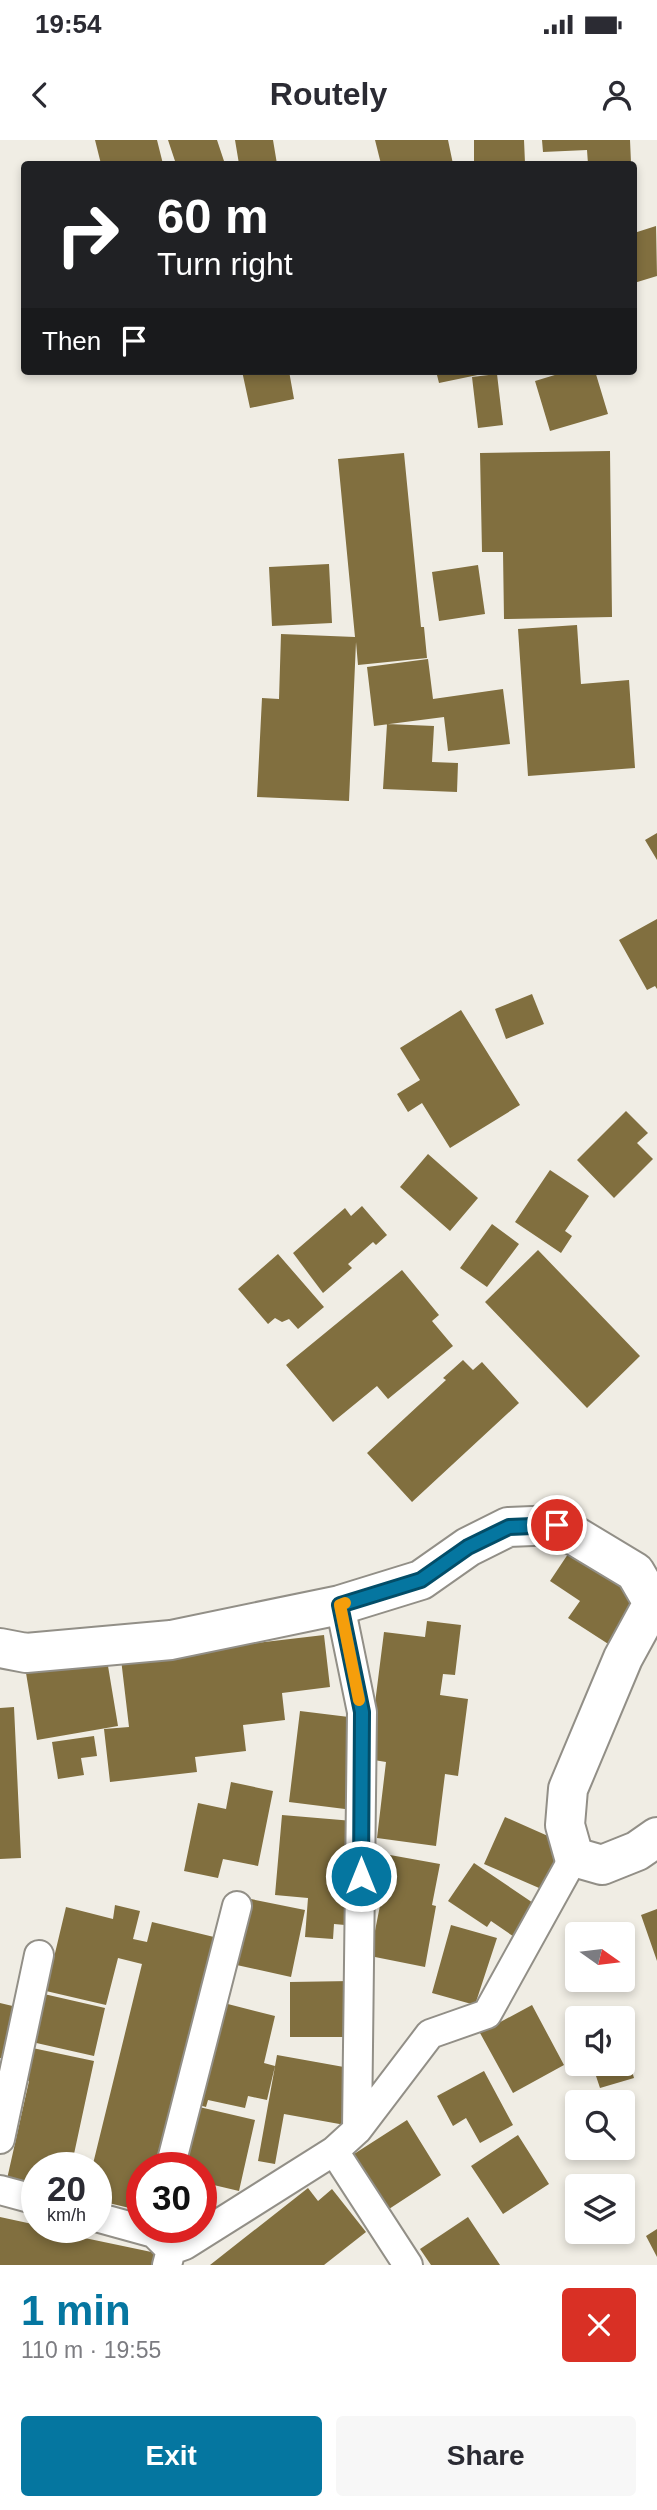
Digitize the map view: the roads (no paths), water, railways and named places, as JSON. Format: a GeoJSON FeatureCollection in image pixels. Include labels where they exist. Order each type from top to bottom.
{"type":"FeatureCollection","features":[{"type":"Feature","properties":{"kind":"street"},"geometry":{"type":"LineString","coordinates":[[0,1648],[26,1653],[171,1640],[340,1605],[421,1580],[468,1547],[509,1527],[557,1525],[635,1572],[653,1603],[623,1658],[568,1789],[565,1825],[575,1857],[486,2014],[430,2034],[357,2130],[334,2151],[185,2245],[162,2244],[112,2224]]}},
{"type":"Feature","properties":{"kind":"street"},"geometry":{"type":"LineString","coordinates":[[340,1605],[362,1712],[357,2130]]}},
{"type":"Feature","properties":{"kind":"street"},"geometry":{"type":"LineString","coordinates":[[575,1857],[602,1865],[637,1852],[657,1837]]}},
{"type":"Feature","properties":{"kind":"street"},"geometry":{"type":"LineString","coordinates":[[174,2152],[237,1906]]}},
{"type":"Feature","properties":{"kind":"street"},"geometry":{"type":"LineString","coordinates":[[0,2139],[39,1955]]}},
{"type":"Feature","properties":{"kind":"street"},"geometry":{"type":"LineString","coordinates":[[334,2151],[408,2265]]}},
{"type":"Feature","properties":{"kind":"street"},"geometry":{"type":"LineString","coordinates":[[0,2190],[21,2196]]}}]}
